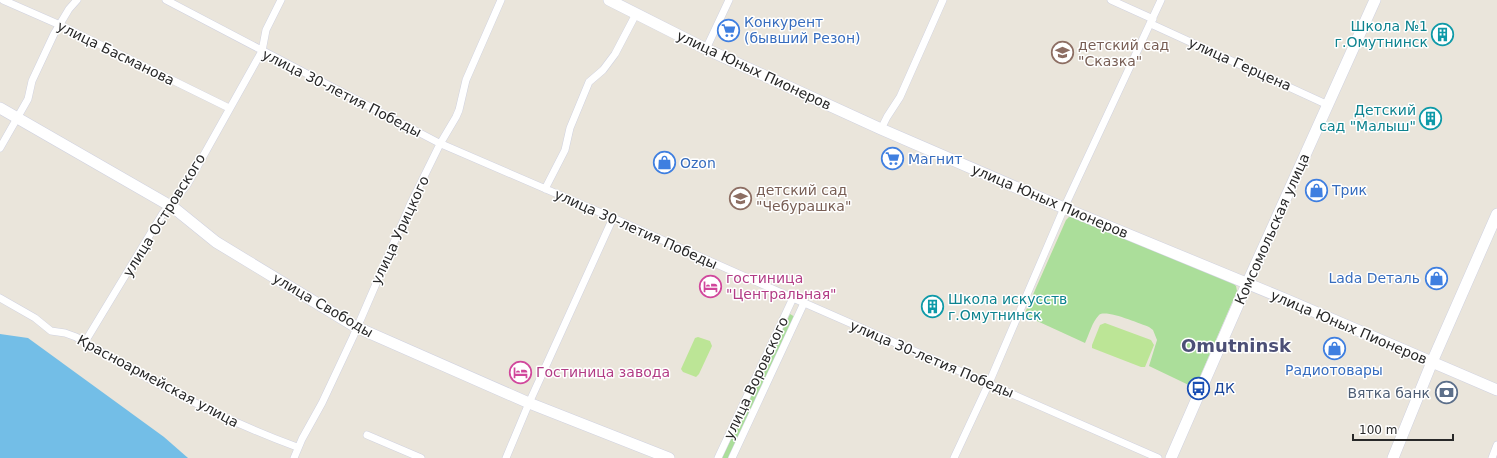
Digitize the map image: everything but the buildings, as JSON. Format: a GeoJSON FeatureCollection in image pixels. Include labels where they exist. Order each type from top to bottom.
{"type":"FeatureCollection","features":[{"type":"Feature","properties":{"kind":"street","name":"улица Басманова"},"geometry":{"type":"LineString","coordinates":[[3,0],[60,25],[229,108]]}},
{"type":"Feature","properties":{"kind":"street"},"geometry":{"type":"LineString","coordinates":[[0,148],[28,99],[32,81],[60,25],[76,0]]}},
{"type":"Feature","properties":{"kind":"street","name":"улица 30-летия Победы"},"geometry":{"type":"LineString","coordinates":[[166,0],[440,144],[613,218],[1158,458]]}},
{"type":"Feature","properties":{"kind":"street","name":"улица Островского"},"geometry":{"type":"LineString","coordinates":[[85,342],[169,205],[187,185],[262,51],[266,30],[281,0]]}},
{"type":"Feature","properties":{"kind":"street","name":"улица Урицкого"},"geometry":{"type":"LineString","coordinates":[[294,458],[298,447],[322,403],[401,223],[440,144],[459,110],[466,80],[501,0]]}},
{"type":"Feature","properties":{"kind":"street","name":"улица Юных Пионеров"},"geometry":{"type":"LineString","coordinates":[[609,0],[706,49],[881,129],[1064,208],[1497,390]]}},
{"type":"Feature","properties":{"kind":"street"},"geometry":{"type":"LineString","coordinates":[[706,49],[729,0]]}},
{"type":"Feature","properties":{"kind":"street"},"geometry":{"type":"LineString","coordinates":[[881,129],[900,97],[943,0]]}},
{"type":"Feature","properties":{"kind":"street","name":"улица Герцена"},"geometry":{"type":"LineString","coordinates":[[1111,0],[1152,22],[1328,105]]}},
{"type":"Feature","properties":{"kind":"street"},"geometry":{"type":"LineString","coordinates":[[954,458],[1064,208],[1161,0]]}},
{"type":"Feature","properties":{"kind":"street","name":"Комсомольская улица"},"geometry":{"type":"LineString","coordinates":[[1171,458],[1247,284],[1375,0]]}},
{"type":"Feature","properties":{"kind":"street"},"geometry":{"type":"LineString","coordinates":[[545,189],[565,150],[570,128],[589,82],[603,70],[615,54],[636,14]]}},
{"type":"Feature","properties":{"kind":"street","name":"улица Свободы"},"geometry":{"type":"LineString","coordinates":[[0,108],[169,205],[216,242],[356,327],[529,403],[669,458]]}},
{"type":"Feature","properties":{"kind":"street"},"geometry":{"type":"LineString","coordinates":[[1393,458],[1432,362],[1497,214]]}},
{"type":"Feature","properties":{"kind":"street"},"geometry":{"type":"LineString","coordinates":[[506,458],[529,403],[613,218]]}},
{"type":"Feature","properties":{"kind":"street","name":"Красноармейская улица"},"geometry":{"type":"LineString","coordinates":[[0,298],[35,318],[51,331],[70,334],[212,412],[261,434],[298,447]]}},
{"type":"Feature","properties":{"kind":"street","name":"улица Воровского"},"geometry":{"type":"LineString","coordinates":[[718,458],[793,298]]}},
{"type":"Feature","properties":{"kind":"street"},"geometry":{"type":"LineString","coordinates":[[732,458],[804,303]]}},
{"type":"Feature","properties":{"kind":"street"},"geometry":{"type":"LineString","coordinates":[[367,434],[421,458]]}},
{"type":"Feature","properties":{"kind":"street"},"geometry":{"type":"LineString","coordinates":[[1492,458],[1497,445]]}},
{"type":"Feature","properties":{"kind":"green space"},"geometry":{"type":"Polygon","coordinates":[[[1072,216],[1233,283],[1236,286],[1237,291],[1195,388],[1149,366],[1157,340],[1153,330],[1149,327],[1116,315],[1099,315],[1094,321],[1085,343],[1024,315],[1066,220],[1072,216]]]}},
{"type":"Feature","properties":{"kind":"green space"},"geometry":{"type":"Polygon","coordinates":[[[790,314],[795,317],[729,458],[722,458],[790,314]]]}},
{"type":"Feature","properties":{"kind":"green space"},"geometry":{"type":"Polygon","coordinates":[[[1105,323],[1151,340],[1154,345],[1145,367],[1141,367],[1092,348],[1100,325],[1105,323]]]}},
{"type":"Feature","properties":{"kind":"green space"},"geometry":{"type":"Polygon","coordinates":[[[698,337],[710,341],[712,346],[699,374],[696,377],[683,372],[681,369],[695,338],[698,337]]]}},
{"type":"Feature","properties":{"kind":"water"},"geometry":{"type":"Polygon","coordinates":[[[0,334],[28,338],[164,437],[188,458],[0,458],[0,334]]]}},
{"type":"Feature","properties":{"kind":"place","name":"Конкурент (бывший Резон)"},"geometry":{"type":"Point","coordinates":[729,30]}},
{"type":"Feature","properties":{"kind":"place","name":"Школа №1 г.Омутнинск"},"geometry":{"type":"Point","coordinates":[1443,34]}},
{"type":"Feature","properties":{"kind":"place","name":"детский сад \"Сказка\""},"geometry":{"type":"Point","coordinates":[1063,53]}},
{"type":"Feature","properties":{"kind":"place","name":"Детский сад \"Малыш\""},"geometry":{"type":"Point","coordinates":[1431,118]}},
{"type":"Feature","properties":{"kind":"place","name":"Магнит"},"geometry":{"type":"Point","coordinates":[892,159]}},
{"type":"Feature","properties":{"kind":"place","name":"Ozon"},"geometry":{"type":"Point","coordinates":[664,163]}},
{"type":"Feature","properties":{"kind":"place","name":"Трик"},"geometry":{"type":"Point","coordinates":[1316,190]}},
{"type":"Feature","properties":{"kind":"place","name":"детский сад \"Чебурашка\""},"geometry":{"type":"Point","coordinates":[740,198]}},
{"type":"Feature","properties":{"kind":"place","name":"Lada Dеталь"},"geometry":{"type":"Point","coordinates":[1436,278]}},
{"type":"Feature","properties":{"kind":"place","name":"гостиница \"Центральная\""},"geometry":{"type":"Point","coordinates":[710,286]}},
{"type":"Feature","properties":{"kind":"place","name":"Школа искусств г.Омутнинск"},"geometry":{"type":"Point","coordinates":[933,307]}},
{"type":"Feature","properties":{"kind":"place","name":"Радиотовары"},"geometry":{"type":"Point","coordinates":[1334,348]}},
{"type":"Feature","properties":{"kind":"place","name":"Гостиница завода"},"geometry":{"type":"Point","coordinates":[520,372]}},
{"type":"Feature","properties":{"kind":"place","name":"ДК"},"geometry":{"type":"Point","coordinates":[1198,388]}},
{"type":"Feature","properties":{"kind":"place","name":"Вятка банк"},"geometry":{"type":"Point","coordinates":[1446,393]}},
{"type":"Feature","properties":{"kind":"district","name":"Omutninsk"},"geometry":{"type":"Point","coordinates":[1236,346]}}]}
